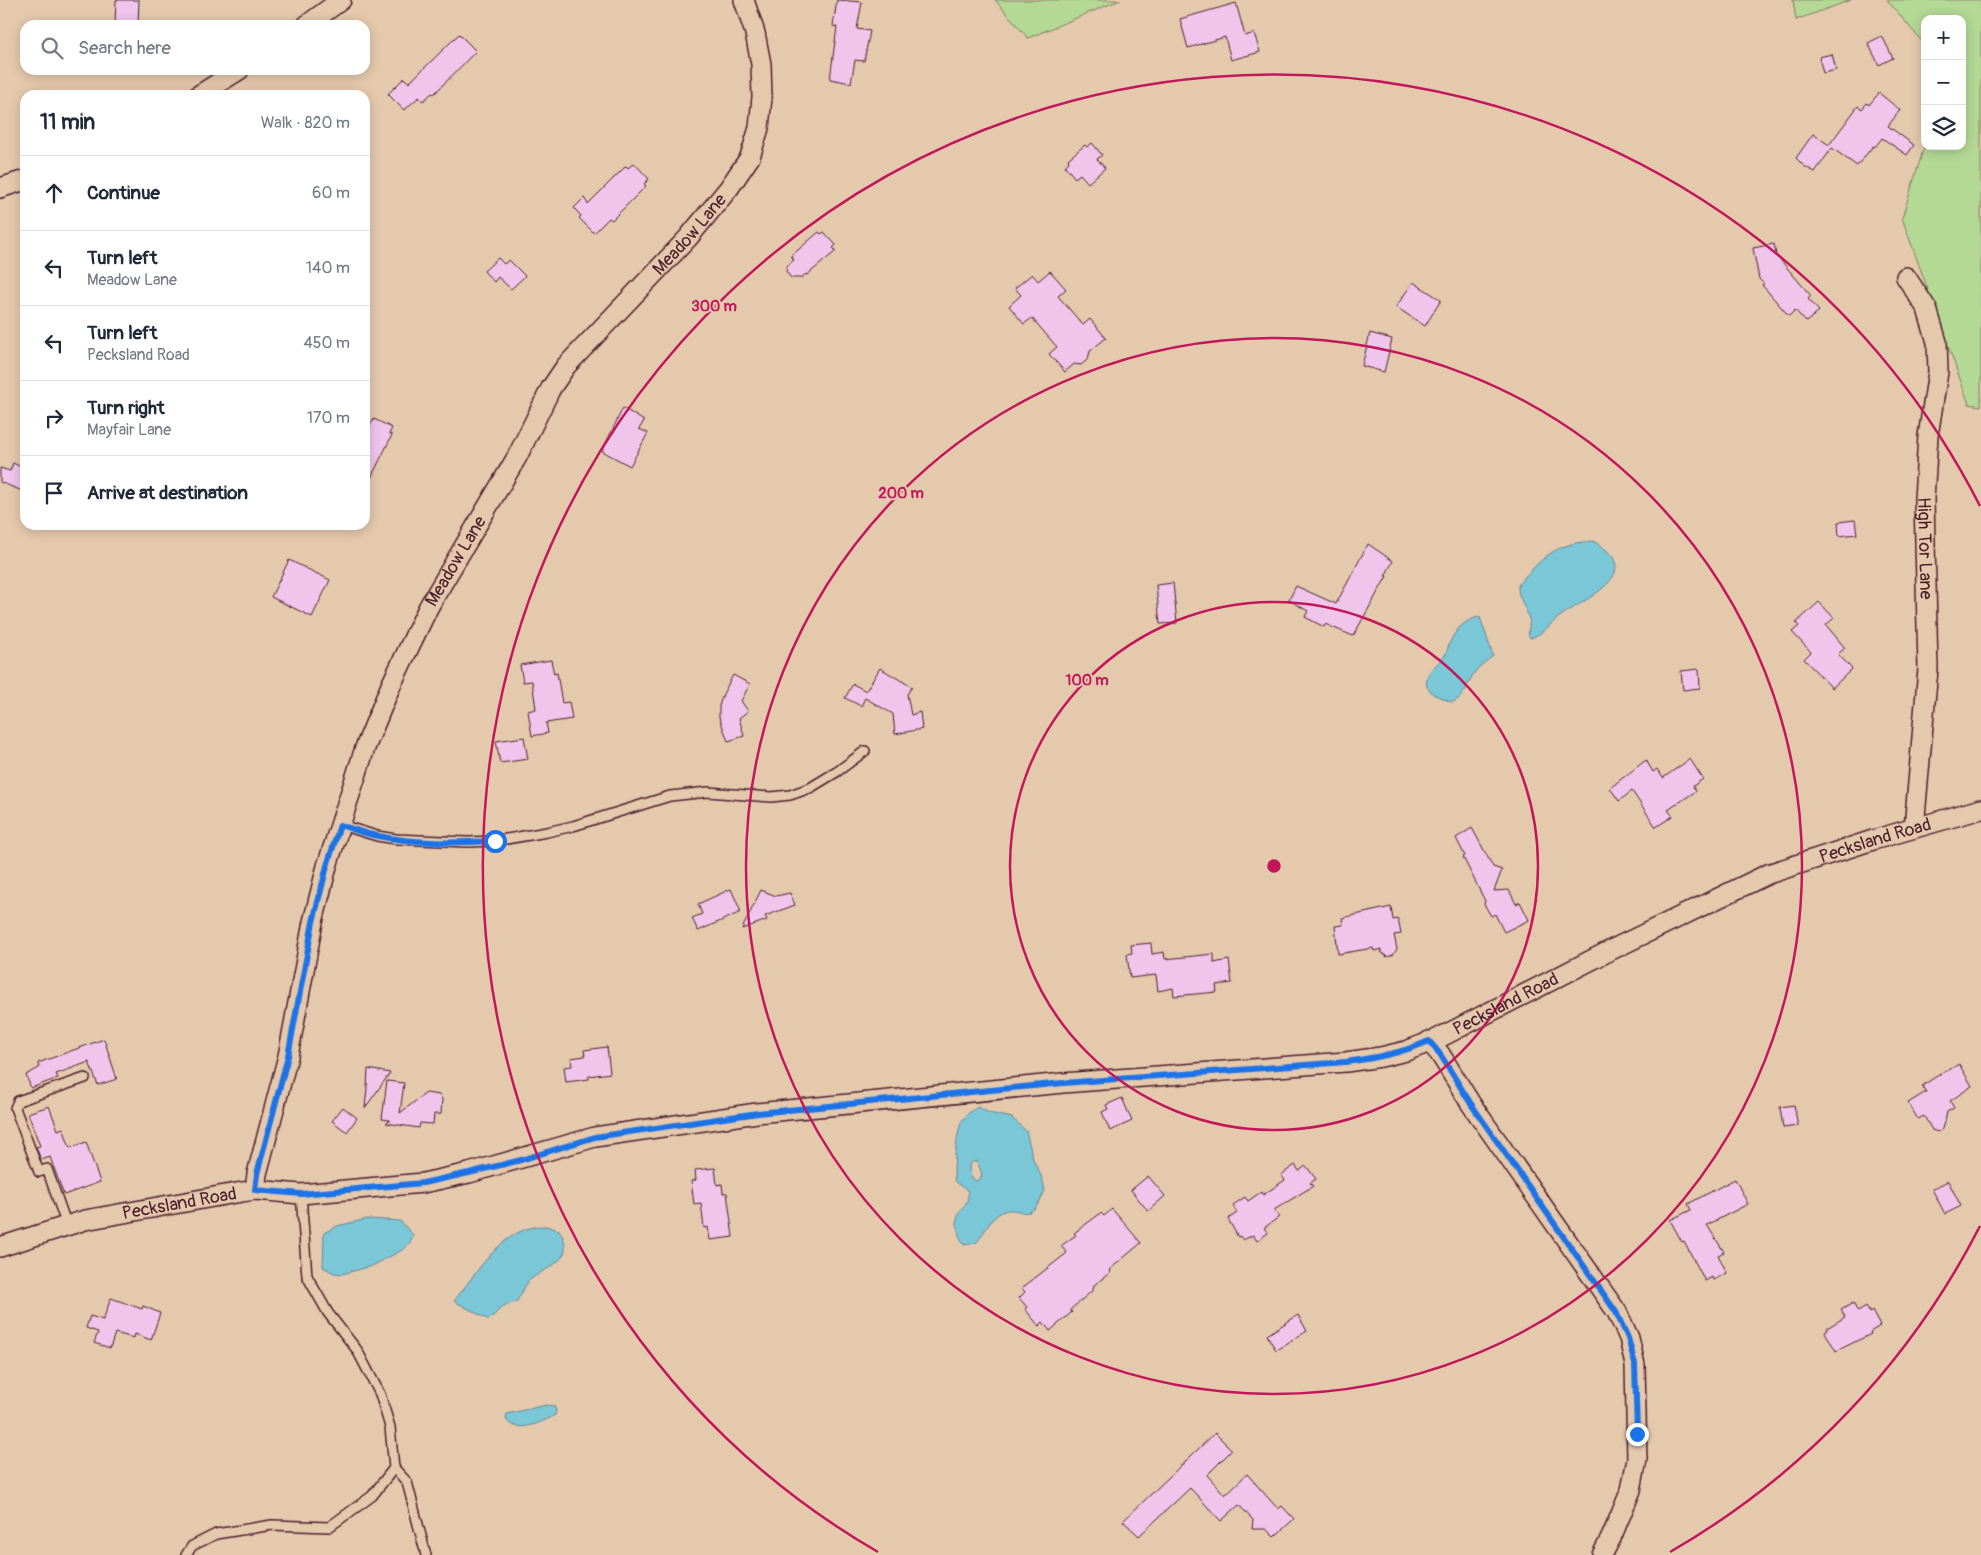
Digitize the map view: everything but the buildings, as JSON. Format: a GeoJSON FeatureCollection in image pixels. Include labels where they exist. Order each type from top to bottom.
{"type":"FeatureCollection","features":[{"type":"Feature","properties":{"kind":"street"},"geometry":{"type":"LineString","coordinates":[[314,20],[342,0]]}},
{"type":"Feature","properties":{"kind":"street","name":"Meadow Lane"},"geometry":{"type":"LineString","coordinates":[[255,1190],[257,1174],[288,1056],[313,922],[327,866],[373,730],[391,685],[429,606],[517,457],[552,388],[566,366],[688,238],[729,188],[750,156],[759,128],[762,96],[761,72],[755,33],[744,0]]}},
{"type":"Feature","properties":{"kind":"street"},"geometry":{"type":"LineString","coordinates":[[206,90],[231,75]]}},
{"type":"Feature","properties":{"kind":"street"},"geometry":{"type":"LineString","coordinates":[[0,188],[20,182]]}},
{"type":"Feature","properties":{"kind":"street","name":"High Tor Lane"},"geometry":{"type":"LineString","coordinates":[[1906,277],[1927,308],[1937,342],[1938,372],[1928,436],[1924,499],[1928,669],[1914,828]]}},
{"type":"Feature","properties":{"kind":"street","name":"Pecksland Road"},"geometry":{"type":"LineString","coordinates":[[0,1247],[85,1220],[255,1190],[301,1194],[423,1183],[478,1171],[595,1137],[758,1113],[1063,1083],[1346,1062],[1390,1055],[1435,1040],[1610,950],[1768,874],[1914,828],[1981,810]]}},
{"type":"Feature","properties":{"kind":"street"},"geometry":{"type":"LineString","coordinates":[[1429,1041],[1440,1054],[1471,1104],[1616,1312],[1628,1338],[1635,1364],[1637,1459],[1631,1490],[1602,1555]]}},
{"type":"Feature","properties":{"kind":"lane"},"geometry":{"type":"LineString","coordinates":[[340,825],[377,836],[396,839],[467,842],[495,841],[573,826],[670,796],[708,792],[771,797],[790,796],[810,788],[838,771],[865,751]]}},
{"type":"Feature","properties":{"kind":"lane"},"geometry":{"type":"LineString","coordinates":[[67,1226],[47,1169],[39,1172],[15,1108],[18,1101],[85,1078]]}},
{"type":"Feature","properties":{"kind":"lane"},"geometry":{"type":"LineString","coordinates":[[301,1194],[307,1276],[328,1313],[357,1350],[380,1394],[390,1427],[394,1468],[408,1482],[426,1555]]}},
{"type":"Feature","properties":{"kind":"lane"},"geometry":{"type":"LineString","coordinates":[[186,1555],[192,1546],[216,1534],[272,1525],[329,1527],[372,1496],[394,1468]]}},
{"type":"Feature","properties":{"kind":"green space"},"geometry":{"type":"Polygon","coordinates":[[[995,0],[1120,0],[1028,38],[995,0]]]}},
{"type":"Feature","properties":{"kind":"green space"},"geometry":{"type":"Polygon","coordinates":[[[1793,0],[1851,0],[1796,20],[1793,0]]]}},
{"type":"Feature","properties":{"kind":"green space"},"geometry":{"type":"Polygon","coordinates":[[[1887,0],[1981,0],[1981,406],[1969,404],[1902,218],[1923,150],[1966,150],[1966,15],[1921,15],[1921,40],[1887,0]]]}},
{"type":"Feature","properties":{"kind":"water"},"geometry":{"type":"Polygon","coordinates":[[[1593,541],[1609,552],[1615,563],[1615,573],[1598,592],[1562,615],[1539,634],[1530,638],[1528,633],[1529,619],[1519,594],[1518,585],[1543,559],[1559,548],[1580,542],[1593,541]]]}},
{"type":"Feature","properties":{"kind":"water"},"geometry":{"type":"Polygon","coordinates":[[[1480,617],[1493,656],[1472,676],[1463,694],[1456,701],[1451,702],[1433,694],[1427,687],[1429,673],[1445,655],[1451,639],[1457,630],[1470,620],[1480,617]]]}},
{"type":"Feature","properties":{"kind":"water"},"geometry":{"type":"Polygon","coordinates":[[[978,1107],[989,1113],[1012,1118],[1026,1131],[1033,1159],[1042,1178],[1045,1190],[1034,1209],[1029,1212],[1007,1210],[1000,1213],[993,1219],[976,1243],[964,1245],[960,1238],[957,1221],[959,1213],[967,1201],[968,1191],[955,1182],[955,1162],[961,1123],[966,1116],[978,1107]],[[977,1161],[972,1162],[969,1166],[971,1177],[976,1181],[980,1179],[982,1174],[977,1161]]]}},
{"type":"Feature","properties":{"kind":"water"},"geometry":{"type":"Polygon","coordinates":[[[367,1219],[400,1221],[413,1235],[411,1241],[404,1249],[372,1266],[342,1274],[334,1273],[323,1267],[324,1233],[337,1226],[367,1219]]]}},
{"type":"Feature","properties":{"kind":"water"},"geometry":{"type":"Polygon","coordinates":[[[546,1226],[559,1230],[564,1240],[565,1248],[563,1255],[553,1265],[531,1279],[516,1302],[503,1306],[489,1320],[454,1301],[482,1264],[504,1242],[517,1233],[531,1228],[546,1226]]]}},
{"type":"Feature","properties":{"kind":"water"},"geometry":{"type":"Polygon","coordinates":[[[546,1405],[554,1406],[556,1410],[555,1415],[537,1424],[522,1427],[515,1426],[506,1419],[507,1414],[546,1405]]]}},
{"type":"Feature","properties":{"kind":"route"},"geometry":{"type":"LineString","coordinates":[[495,841],[444,842],[396,839],[377,836],[340,825],[327,866],[313,922],[288,1056],[257,1174],[255,1190],[301,1194],[423,1183],[521,1160],[595,1137],[758,1113],[1063,1083],[1346,1062],[1406,1051],[1429,1041],[1440,1054],[1471,1104],[1616,1312],[1628,1338],[1635,1364],[1637,1434]]}}]}
